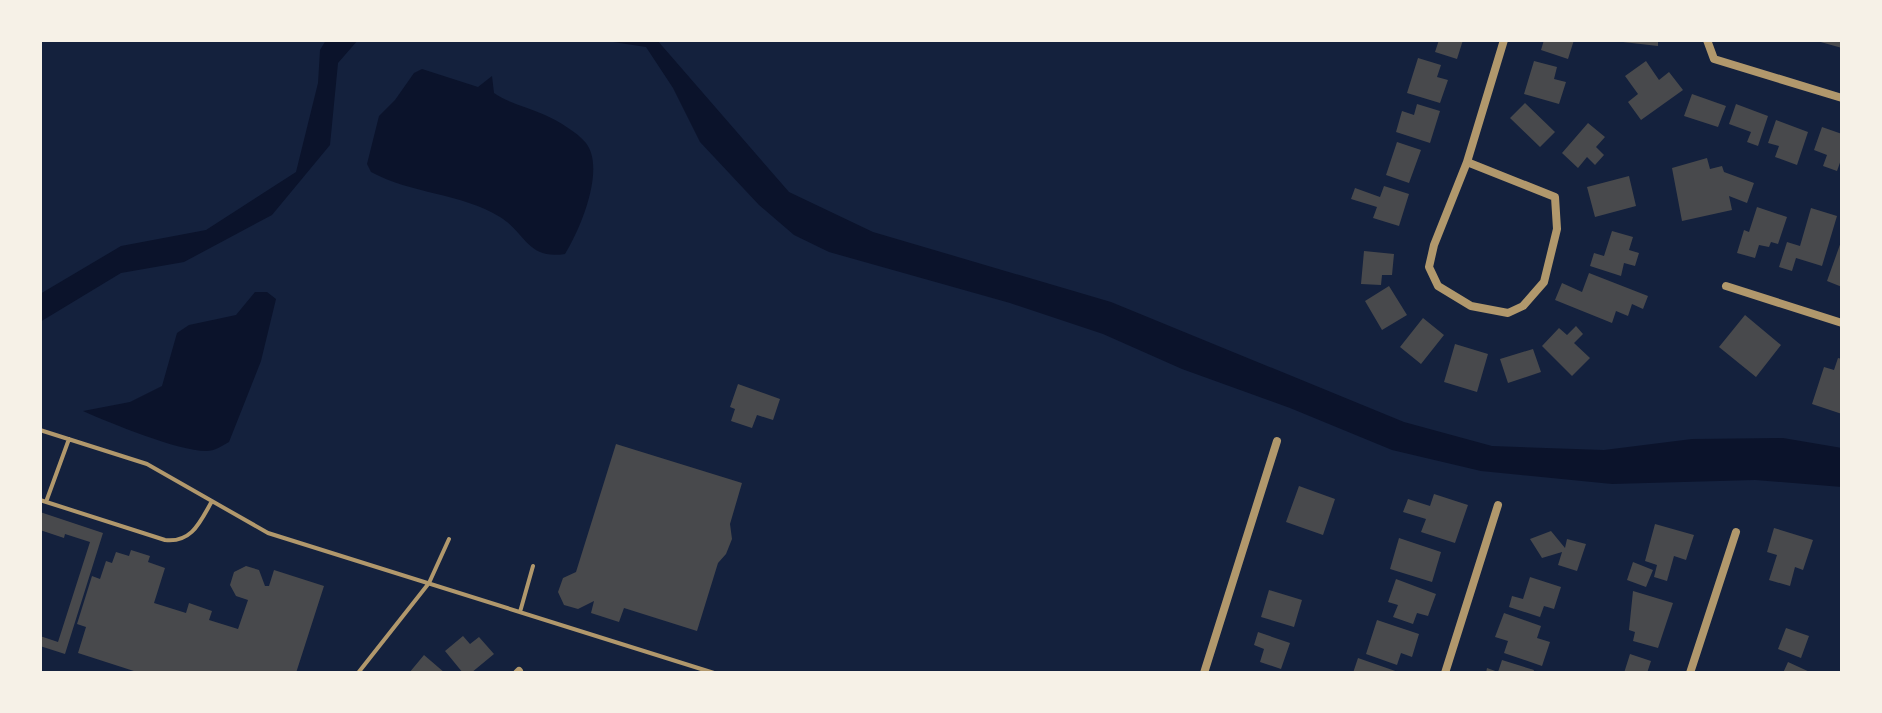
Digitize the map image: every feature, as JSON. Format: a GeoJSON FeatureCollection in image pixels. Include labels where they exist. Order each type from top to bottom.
{"type":"FeatureCollection","features":[{"type":"Feature","properties":{"kind":"street"},"geometry":{"type":"LineString","coordinates":[[1467,162],[1555,197],[1557,229],[1544,282],[1523,306],[1508,313],[1471,306],[1438,286],[1429,267],[1434,245],[1467,162],[1504,40]]}},
{"type":"Feature","properties":{"kind":"street"},"geometry":{"type":"LineString","coordinates":[[1707,40],[1714,59],[1842,98]]}},
{"type":"Feature","properties":{"kind":"street"},"geometry":{"type":"LineString","coordinates":[[1726,286],[1842,323]]}},
{"type":"Feature","properties":{"kind":"street"},"geometry":{"type":"LineString","coordinates":[[1204,673],[1277,441]]}},
{"type":"Feature","properties":{"kind":"street"},"geometry":{"type":"LineString","coordinates":[[1445,673],[1498,505]]}},
{"type":"Feature","properties":{"kind":"street"},"geometry":{"type":"LineString","coordinates":[[1690,673],[1736,532]]}},
{"type":"Feature","properties":{"kind":"lane"},"geometry":{"type":"LineString","coordinates":[[40,430],[147,464],[268,533],[714,673]]}},
{"type":"Feature","properties":{"kind":"lane"},"geometry":{"type":"LineString","coordinates":[[69,439],[43,501],[165,540],[177,541],[190,534],[212,501]]}},
{"type":"Feature","properties":{"kind":"lane"},"geometry":{"type":"LineString","coordinates":[[358,673],[429,583],[449,539]]}},
{"type":"Feature","properties":{"kind":"lane"},"geometry":{"type":"LineString","coordinates":[[520,612],[533,566]]}},
{"type":"Feature","properties":{"kind":"water"},"geometry":{"type":"Polygon","coordinates":[[[326,40],[358,40],[338,63],[330,145],[272,215],[184,262],[121,273],[40,322],[40,294],[121,246],[206,230],[296,172],[318,83],[320,50],[326,40]]]}},
{"type":"Feature","properties":{"kind":"water"},"geometry":{"type":"Polygon","coordinates":[[[600,40],[657,40],[789,192],[873,232],[1111,302],[1404,422],[1492,446],[1604,450],[1692,439],[1783,438],[1842,448],[1842,487],[1755,480],[1612,484],[1481,471],[1392,450],[1290,408],[1182,369],[1103,334],[1010,303],[829,252],[794,235],[759,205],[700,142],[673,88],[646,47],[600,40]]]}},
{"type":"Feature","properties":{"kind":"water"},"geometry":{"type":"Polygon","coordinates":[[[422,69],[478,87],[492,76],[494,93],[556,120],[586,143],[593,168],[589,199],[565,254],[542,253],[528,244],[509,223],[485,209],[403,185],[371,172],[367,164],[379,116],[414,73],[422,69]]]}},
{"type":"Feature","properties":{"kind":"water"},"geometry":{"type":"Polygon","coordinates":[[[255,292],[267,292],[276,299],[261,361],[229,442],[212,450],[194,450],[144,436],[83,411],[130,402],[162,386],[177,333],[189,325],[236,315],[255,292]]]}},
{"type":"Feature","properties":{"kind":"building"},"geometry":{"type":"Polygon","coordinates":[[[1439,40],[1463,40],[1457,59],[1435,52],[1439,40]]]}},
{"type":"Feature","properties":{"kind":"building"},"geometry":{"type":"Polygon","coordinates":[[[1544,40],[1574,40],[1568,59],[1541,50],[1544,40]]]}},
{"type":"Feature","properties":{"kind":"building"},"geometry":{"type":"Polygon","coordinates":[[[1658,40],[1658,46],[1623,42],[1658,40]]]}},
{"type":"Feature","properties":{"kind":"building"},"geometry":{"type":"Polygon","coordinates":[[[1842,40],[1842,48],[1817,41],[1842,40]]]}},
{"type":"Feature","properties":{"kind":"building"},"geometry":{"type":"Polygon","coordinates":[[[1418,58],[1441,65],[1437,77],[1448,80],[1440,103],[1407,93],[1418,58]]]}},
{"type":"Feature","properties":{"kind":"building"},"geometry":{"type":"Polygon","coordinates":[[[1534,61],[1557,67],[1554,79],[1566,82],[1559,104],[1524,94],[1534,61]]]}},
{"type":"Feature","properties":{"kind":"building"},"geometry":{"type":"Polygon","coordinates":[[[1646,61],[1659,80],[1669,72],[1683,90],[1641,120],[1628,102],[1638,94],[1625,76],[1646,61]]]}},
{"type":"Feature","properties":{"kind":"building"},"geometry":{"type":"Polygon","coordinates":[[[1692,94],[1726,106],[1718,127],[1684,116],[1692,94]]]}},
{"type":"Feature","properties":{"kind":"building"},"geometry":{"type":"Polygon","coordinates":[[[1525,103],[1555,132],[1540,147],[1510,118],[1525,103]]]}},
{"type":"Feature","properties":{"kind":"building"},"geometry":{"type":"Polygon","coordinates":[[[1417,104],[1440,111],[1430,143],[1396,132],[1402,111],[1414,115],[1417,104]]]}},
{"type":"Feature","properties":{"kind":"building"},"geometry":{"type":"Polygon","coordinates":[[[1736,104],[1768,116],[1758,146],[1747,142],[1751,132],[1729,124],[1736,104]]]}},
{"type":"Feature","properties":{"kind":"building"},"geometry":{"type":"Polygon","coordinates":[[[1776,120],[1808,132],[1797,165],[1775,157],[1779,146],[1768,143],[1776,120]]]}},
{"type":"Feature","properties":{"kind":"building"},"geometry":{"type":"Polygon","coordinates":[[[1588,123],[1605,137],[1596,147],[1604,155],[1595,165],[1587,157],[1578,168],[1562,153],[1588,123]]]}},
{"type":"Feature","properties":{"kind":"building"},"geometry":{"type":"Polygon","coordinates":[[[1822,127],[1842,134],[1842,157],[1837,171],[1823,166],[1827,155],[1814,150],[1822,127]]]}},
{"type":"Feature","properties":{"kind":"building"},"geometry":{"type":"Polygon","coordinates":[[[1397,142],[1421,150],[1409,183],[1386,175],[1397,142]]]}},
{"type":"Feature","properties":{"kind":"building"},"geometry":{"type":"Polygon","coordinates":[[[1707,158],[1710,169],[1722,166],[1724,172],[1754,183],[1747,203],[1729,196],[1732,210],[1682,221],[1672,168],[1707,158]]]}},
{"type":"Feature","properties":{"kind":"building"},"geometry":{"type":"Polygon","coordinates":[[[1629,176],[1636,206],[1595,217],[1587,187],[1629,176]]]}},
{"type":"Feature","properties":{"kind":"building"},"geometry":{"type":"Polygon","coordinates":[[[1384,186],[1409,194],[1399,226],[1373,218],[1377,207],[1351,199],[1355,188],[1380,197],[1384,186]]]}},
{"type":"Feature","properties":{"kind":"building"},"geometry":{"type":"Polygon","coordinates":[[[1757,207],[1787,217],[1778,244],[1771,242],[1769,247],[1759,245],[1755,258],[1737,253],[1744,230],[1749,232],[1757,207]]]}},
{"type":"Feature","properties":{"kind":"building"},"geometry":{"type":"Polygon","coordinates":[[[1811,208],[1837,216],[1822,266],[1796,258],[1792,271],[1779,267],[1787,242],[1800,246],[1811,208]]]}},
{"type":"Feature","properties":{"kind":"building"},"geometry":{"type":"Polygon","coordinates":[[[1612,231],[1633,237],[1629,250],[1639,253],[1635,266],[1624,263],[1621,276],[1590,266],[1594,253],[1604,256],[1612,231]]]}},
{"type":"Feature","properties":{"kind":"building"},"geometry":{"type":"Polygon","coordinates":[[[1842,239],[1842,287],[1827,281],[1842,239]]]}},
{"type":"Feature","properties":{"kind":"building"},"geometry":{"type":"Polygon","coordinates":[[[1364,251],[1394,254],[1392,275],[1382,275],[1381,285],[1361,284],[1364,251]]]}},
{"type":"Feature","properties":{"kind":"building"},"geometry":{"type":"Polygon","coordinates":[[[1589,273],[1648,296],[1643,309],[1632,304],[1628,316],[1616,311],[1612,323],[1555,300],[1562,283],[1582,292],[1589,273]]]}},
{"type":"Feature","properties":{"kind":"building"},"geometry":{"type":"Polygon","coordinates":[[[1389,286],[1407,315],[1382,330],[1365,301],[1389,286]]]}},
{"type":"Feature","properties":{"kind":"building"},"geometry":{"type":"Polygon","coordinates":[[[1745,315],[1781,345],[1756,377],[1719,347],[1745,315]]]}},
{"type":"Feature","properties":{"kind":"building"},"geometry":{"type":"Polygon","coordinates":[[[1423,318],[1444,335],[1421,364],[1400,347],[1423,318]]]}},
{"type":"Feature","properties":{"kind":"building"},"geometry":{"type":"Polygon","coordinates":[[[1576,326],[1583,334],[1574,343],[1590,358],[1572,376],[1542,346],[1559,328],[1567,335],[1576,326]]]}},
{"type":"Feature","properties":{"kind":"building"},"geometry":{"type":"Polygon","coordinates":[[[1455,344],[1488,354],[1477,392],[1444,382],[1455,344]]]}},
{"type":"Feature","properties":{"kind":"building"},"geometry":{"type":"Polygon","coordinates":[[[1533,349],[1541,372],[1508,383],[1500,359],[1533,349]]]}},
{"type":"Feature","properties":{"kind":"building"},"geometry":{"type":"Polygon","coordinates":[[[1838,358],[1842,359],[1842,414],[1812,404],[1824,367],[1834,370],[1838,358]]]}},
{"type":"Feature","properties":{"kind":"building"},"geometry":{"type":"Polygon","coordinates":[[[738,384],[780,399],[773,420],[757,415],[752,428],[731,421],[735,409],[730,407],[738,384]]]}},
{"type":"Feature","properties":{"kind":"building"},"geometry":{"type":"Polygon","coordinates":[[[616,444],[742,483],[730,524],[732,539],[718,563],[697,631],[624,608],[619,622],[591,613],[594,601],[578,609],[564,605],[558,592],[563,578],[576,572],[616,444]]]}},
{"type":"Feature","properties":{"kind":"building"},"geometry":{"type":"Polygon","coordinates":[[[1299,486],[1335,499],[1323,535],[1286,522],[1299,486]]]}},
{"type":"Feature","properties":{"kind":"building"},"geometry":{"type":"Polygon","coordinates":[[[1434,494],[1468,505],[1455,543],[1421,532],[1426,519],[1403,512],[1408,499],[1430,506],[1434,494]]]}},
{"type":"Feature","properties":{"kind":"building"},"geometry":{"type":"Polygon","coordinates":[[[40,512],[103,533],[65,654],[40,646],[40,636],[58,642],[90,542],[40,530],[40,512]]]}},
{"type":"Feature","properties":{"kind":"building"},"geometry":{"type":"Polygon","coordinates":[[[1655,524],[1694,535],[1686,560],[1674,556],[1667,581],[1654,577],[1657,565],[1645,561],[1655,524]]]}},
{"type":"Feature","properties":{"kind":"building"},"geometry":{"type":"Polygon","coordinates":[[[1774,528],[1813,540],[1803,570],[1795,567],[1790,586],[1769,580],[1777,555],[1767,552],[1774,528]]]}},
{"type":"Feature","properties":{"kind":"building"},"geometry":{"type":"Polygon","coordinates":[[[1551,531],[1565,548],[1567,539],[1586,544],[1577,571],[1558,565],[1562,552],[1542,558],[1530,539],[1551,531]]]}},
{"type":"Feature","properties":{"kind":"building"},"geometry":{"type":"Polygon","coordinates":[[[1399,538],[1441,552],[1432,582],[1390,569],[1399,538]]]}},
{"type":"Feature","properties":{"kind":"building"},"geometry":{"type":"Polygon","coordinates":[[[131,550],[150,556],[148,562],[165,568],[154,603],[186,613],[189,603],[212,611],[209,620],[238,629],[248,600],[236,596],[230,585],[234,572],[246,566],[259,570],[265,586],[269,586],[274,570],[324,586],[296,673],[140,673],[78,653],[86,627],[77,624],[92,576],[100,579],[106,561],[112,563],[116,552],[129,556],[131,550]]]}},
{"type":"Feature","properties":{"kind":"building"},"geometry":{"type":"Polygon","coordinates":[[[1633,562],[1653,570],[1646,587],[1627,580],[1633,562]]]}},
{"type":"Feature","properties":{"kind":"building"},"geometry":{"type":"Polygon","coordinates":[[[1530,577],[1561,587],[1554,609],[1544,606],[1540,617],[1509,607],[1512,596],[1523,599],[1530,577]]]}},
{"type":"Feature","properties":{"kind":"building"},"geometry":{"type":"Polygon","coordinates":[[[1396,579],[1436,594],[1428,616],[1417,613],[1413,624],[1393,617],[1398,605],[1388,602],[1396,579]]]}},
{"type":"Feature","properties":{"kind":"building"},"geometry":{"type":"Polygon","coordinates":[[[1269,590],[1302,600],[1294,627],[1261,617],[1269,590]]]}},
{"type":"Feature","properties":{"kind":"building"},"geometry":{"type":"Polygon","coordinates":[[[1633,591],[1673,603],[1658,648],[1633,641],[1635,632],[1629,630],[1633,591]]]}},
{"type":"Feature","properties":{"kind":"building"},"geometry":{"type":"Polygon","coordinates":[[[1504,613],[1541,626],[1537,638],[1550,642],[1542,666],[1504,653],[1508,641],[1495,637],[1504,613]]]}},
{"type":"Feature","properties":{"kind":"building"},"geometry":{"type":"Polygon","coordinates":[[[1377,620],[1419,634],[1412,657],[1401,653],[1397,665],[1366,654],[1377,620]]]}},
{"type":"Feature","properties":{"kind":"building"},"geometry":{"type":"Polygon","coordinates":[[[1786,628],[1809,636],[1801,658],[1778,649],[1786,628]]]}},
{"type":"Feature","properties":{"kind":"building"},"geometry":{"type":"Polygon","coordinates":[[[1258,632],[1290,643],[1281,669],[1260,662],[1264,649],[1254,645],[1258,632]]]}},
{"type":"Feature","properties":{"kind":"building"},"geometry":{"type":"Polygon","coordinates":[[[463,636],[470,644],[479,637],[494,654],[471,673],[463,673],[445,651],[463,636]]]}},
{"type":"Feature","properties":{"kind":"building"},"geometry":{"type":"Polygon","coordinates":[[[1630,654],[1651,661],[1647,673],[1624,673],[1630,654]]]}},
{"type":"Feature","properties":{"kind":"building"},"geometry":{"type":"Polygon","coordinates":[[[424,655],[445,673],[409,673],[424,655]]]}},
{"type":"Feature","properties":{"kind":"building"},"geometry":{"type":"Polygon","coordinates":[[[1358,658],[1401,673],[1353,673],[1358,658]]]}},
{"type":"Feature","properties":{"kind":"building"},"geometry":{"type":"Polygon","coordinates":[[[1502,660],[1534,670],[1533,673],[1486,673],[1487,668],[1498,672],[1502,660]]]}},
{"type":"Feature","properties":{"kind":"building"},"geometry":{"type":"Polygon","coordinates":[[[1788,662],[1812,673],[1783,673],[1788,662]]]}}]}
